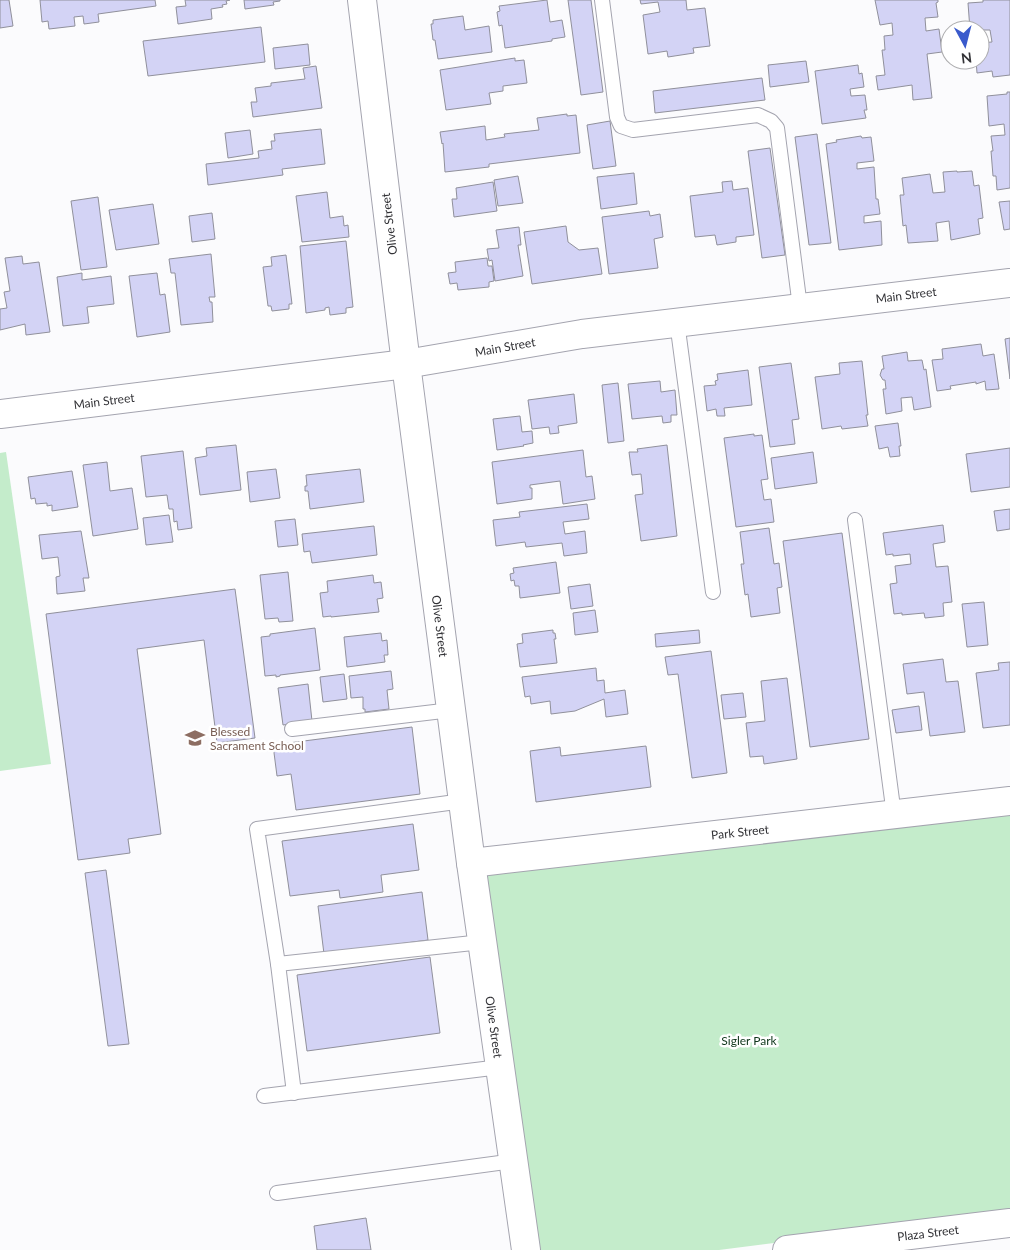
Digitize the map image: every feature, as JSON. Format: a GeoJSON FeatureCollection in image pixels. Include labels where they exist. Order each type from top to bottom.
{"type":"FeatureCollection","features":[{"type":"Feature","properties":{"kind":"street","name":"Olive Street"},"geometry":{"type":"LineString","coordinates":[[362,0],[406,364],[471,863],[526,1250]]}},
{"type":"Feature","properties":{"kind":"street","name":"Main Street"},"geometry":{"type":"LineString","coordinates":[[0,414],[406,364],[582,334],[1010,283]]}},
{"type":"Feature","properties":{"kind":"street","name":"Park Street"},"geometry":{"type":"LineString","coordinates":[[471,863],[1010,801]]}},
{"type":"Feature","properties":{"kind":"street","name":"Plaza Street"},"geometry":{"type":"LineString","coordinates":[[787,1250],[1010,1223]]}},
{"type":"Feature","properties":{"kind":"lane"},"geometry":{"type":"LineString","coordinates":[[602,0],[617,117],[622,126],[633,130],[758,115],[771,121],[777,128],[800,307]]}},
{"type":"Feature","properties":{"kind":"lane"},"geometry":{"type":"LineString","coordinates":[[677,322],[713,592]]}},
{"type":"Feature","properties":{"kind":"lane"},"geometry":{"type":"LineString","coordinates":[[855,520],[894,815]]}},
{"type":"Feature","properties":{"kind":"lane"},"geometry":{"type":"LineString","coordinates":[[292,730],[451,710]]}},
{"type":"Feature","properties":{"kind":"lane"},"geometry":{"type":"LineString","coordinates":[[294,1093],[278,964],[257,829],[463,801]]}},
{"type":"Feature","properties":{"kind":"lane"},"geometry":{"type":"LineString","coordinates":[[278,964],[482,942]]}},
{"type":"Feature","properties":{"kind":"lane"},"geometry":{"type":"LineString","coordinates":[[264,1096],[500,1067]]}},
{"type":"Feature","properties":{"kind":"lane"},"geometry":{"type":"LineString","coordinates":[[277,1193],[514,1161]]}},
{"type":"Feature","properties":{"kind":"green space"},"geometry":{"type":"Polygon","coordinates":[[[6,452],[51,764],[0,771],[0,453],[6,452]]]}},
{"type":"Feature","properties":{"kind":"green space","name":"Sigler Park"},"geometry":{"type":"Polygon","coordinates":[[[1010,800],[1010,1213],[719,1250],[532,1250],[476,868],[1010,800]]]}},
{"type":"Feature","properties":{"kind":"building"},"geometry":{"type":"Polygon","coordinates":[[[0,0],[9,0],[13,26],[0,28],[0,0]]]}},
{"type":"Feature","properties":{"kind":"building"},"geometry":{"type":"Polygon","coordinates":[[[40,0],[155,0],[156,6],[98,14],[99,22],[84,24],[83,16],[74,17],[75,26],[49,29],[48,21],[42,22],[40,0]]]}},
{"type":"Feature","properties":{"kind":"building"},"geometry":{"type":"Polygon","coordinates":[[[185,0],[230,0],[226,1],[227,4],[222,5],[223,7],[211,9],[212,19],[178,24],[176,7],[186,6],[185,0]]]}},
{"type":"Feature","properties":{"kind":"building"},"geometry":{"type":"Polygon","coordinates":[[[244,0],[280,1],[273,2],[274,5],[245,9],[244,0]]]}},
{"type":"Feature","properties":{"kind":"building"},"geometry":{"type":"Polygon","coordinates":[[[547,0],[550,22],[562,20],[565,37],[552,39],[552,41],[505,48],[502,25],[499,26],[497,12],[500,11],[499,6],[547,0]]]}},
{"type":"Feature","properties":{"kind":"building"},"geometry":{"type":"Polygon","coordinates":[[[568,0],[591,0],[603,92],[581,95],[568,0]]]}},
{"type":"Feature","properties":{"kind":"building"},"geometry":{"type":"Polygon","coordinates":[[[640,0],[686,0],[687,10],[705,8],[710,46],[693,48],[694,53],[668,57],[667,51],[648,54],[643,15],[660,12],[658,2],[641,4],[640,0]]]}},
{"type":"Feature","properties":{"kind":"building"},"geometry":{"type":"Polygon","coordinates":[[[875,0],[938,0],[936,3],[938,17],[925,18],[926,31],[939,29],[940,37],[940,52],[927,54],[932,98],[913,100],[912,85],[878,90],[876,76],[885,75],[882,50],[885,50],[884,36],[893,35],[892,23],[880,25],[875,0]]]}},
{"type":"Feature","properties":{"kind":"building"},"geometry":{"type":"Polygon","coordinates":[[[983,0],[1010,0],[1010,75],[993,77],[992,71],[977,73],[977,70],[990,70],[990,42],[992,42],[990,20],[969,20],[968,3],[983,2],[983,0]]]}},
{"type":"Feature","properties":{"kind":"building"},"geometry":{"type":"Polygon","coordinates":[[[463,16],[465,30],[489,26],[492,52],[438,59],[435,40],[433,40],[431,24],[433,24],[433,20],[463,16]]]}},
{"type":"Feature","properties":{"kind":"building"},"geometry":{"type":"Polygon","coordinates":[[[261,27],[265,62],[148,76],[143,41],[261,27]]]}},
{"type":"Feature","properties":{"kind":"building"},"geometry":{"type":"Polygon","coordinates":[[[308,44],[310,65],[275,69],[273,48],[308,44]]]}},
{"type":"Feature","properties":{"kind":"building"},"geometry":{"type":"Polygon","coordinates":[[[515,58],[515,61],[524,60],[527,83],[503,86],[503,91],[489,93],[491,104],[446,110],[440,70],[515,58]]]}},
{"type":"Feature","properties":{"kind":"building"},"geometry":{"type":"Polygon","coordinates":[[[806,61],[809,82],[770,87],[768,65],[806,61]]]}},
{"type":"Feature","properties":{"kind":"building"},"geometry":{"type":"Polygon","coordinates":[[[858,65],[859,74],[862,73],[864,87],[850,89],[851,96],[865,95],[867,110],[864,110],[866,118],[822,124],[815,71],[858,65]]]}},
{"type":"Feature","properties":{"kind":"building"},"geometry":{"type":"Polygon","coordinates":[[[316,66],[322,108],[253,117],[251,102],[257,102],[255,88],[271,86],[271,83],[305,79],[303,68],[316,66]]]}},
{"type":"Feature","properties":{"kind":"building"},"geometry":{"type":"Polygon","coordinates":[[[762,78],[765,100],[655,113],[653,91],[762,78]]]}},
{"type":"Feature","properties":{"kind":"building"},"geometry":{"type":"Polygon","coordinates":[[[1007,92],[1010,92],[1010,188],[997,190],[996,176],[993,176],[991,136],[1005,135],[1004,124],[989,126],[987,96],[1007,94],[1007,92]]]}},
{"type":"Feature","properties":{"kind":"building"},"geometry":{"type":"Polygon","coordinates":[[[567,114],[567,116],[576,115],[580,153],[489,164],[489,167],[445,172],[443,143],[440,132],[485,126],[486,140],[505,137],[504,134],[539,130],[537,118],[567,114]]]}},
{"type":"Feature","properties":{"kind":"building"},"geometry":{"type":"Polygon","coordinates":[[[610,121],[616,166],[593,169],[587,125],[610,121]]]}},
{"type":"Feature","properties":{"kind":"building"},"geometry":{"type":"Polygon","coordinates":[[[321,129],[325,164],[282,169],[283,175],[208,185],[206,164],[259,158],[258,151],[272,149],[271,141],[275,141],[274,134],[321,129]]]}},
{"type":"Feature","properties":{"kind":"building"},"geometry":{"type":"Polygon","coordinates":[[[250,130],[253,154],[228,158],[225,133],[250,130]]]}},
{"type":"Feature","properties":{"kind":"building"},"geometry":{"type":"Polygon","coordinates":[[[817,134],[831,243],[809,245],[795,137],[817,134]]]}},
{"type":"Feature","properties":{"kind":"building"},"geometry":{"type":"Polygon","coordinates":[[[861,136],[862,138],[871,137],[874,161],[857,163],[857,169],[874,167],[876,199],[878,199],[880,214],[864,216],[864,223],[881,221],[882,245],[839,250],[826,144],[837,142],[836,140],[861,136]]]}},
{"type":"Feature","properties":{"kind":"building"},"geometry":{"type":"Polygon","coordinates":[[[770,148],[785,255],[762,258],[748,151],[770,148]]]}},
{"type":"Feature","properties":{"kind":"building"},"geometry":{"type":"Polygon","coordinates":[[[972,171],[974,186],[979,185],[983,218],[978,219],[980,234],[951,240],[949,221],[936,223],[938,241],[908,243],[906,225],[903,226],[900,195],[904,195],[902,178],[930,174],[933,193],[945,192],[943,172],[972,171]]]}},
{"type":"Feature","properties":{"kind":"building"},"geometry":{"type":"Polygon","coordinates":[[[634,173],[637,204],[601,209],[597,177],[634,173]]]}},
{"type":"Feature","properties":{"kind":"building"},"geometry":{"type":"Polygon","coordinates":[[[518,176],[523,203],[498,206],[494,180],[518,176]]]}},
{"type":"Feature","properties":{"kind":"building"},"geometry":{"type":"Polygon","coordinates":[[[732,181],[733,190],[748,188],[754,235],[736,237],[736,242],[717,245],[715,235],[695,237],[690,196],[723,192],[722,182],[732,181]]]}},
{"type":"Feature","properties":{"kind":"building"},"geometry":{"type":"Polygon","coordinates":[[[493,182],[497,211],[454,217],[452,199],[457,199],[456,188],[493,182]]]}},
{"type":"Feature","properties":{"kind":"building"},"geometry":{"type":"Polygon","coordinates":[[[327,192],[330,218],[343,216],[344,226],[348,225],[349,237],[302,242],[296,196],[327,192]]]}},
{"type":"Feature","properties":{"kind":"building"},"geometry":{"type":"Polygon","coordinates":[[[98,197],[107,267],[81,270],[71,201],[98,197]]]}},
{"type":"Feature","properties":{"kind":"building"},"geometry":{"type":"Polygon","coordinates":[[[1010,201],[1010,229],[1004,230],[999,202],[1010,201]]]}},
{"type":"Feature","properties":{"kind":"building"},"geometry":{"type":"Polygon","coordinates":[[[153,204],[159,244],[116,250],[109,210],[153,204]]]}},
{"type":"Feature","properties":{"kind":"building"},"geometry":{"type":"Polygon","coordinates":[[[649,211],[650,216],[660,214],[663,237],[654,239],[658,268],[609,274],[602,217],[649,211]]]}},
{"type":"Feature","properties":{"kind":"building"},"geometry":{"type":"Polygon","coordinates":[[[212,213],[215,239],[192,242],[189,216],[212,213]]]}},
{"type":"Feature","properties":{"kind":"building"},"geometry":{"type":"Polygon","coordinates":[[[566,226],[568,242],[579,250],[598,248],[602,274],[532,284],[524,232],[566,226]]]}},
{"type":"Feature","properties":{"kind":"building"},"geometry":{"type":"Polygon","coordinates":[[[519,227],[521,245],[518,245],[523,276],[495,281],[492,260],[489,261],[487,249],[499,248],[496,230],[519,227]]]}},
{"type":"Feature","properties":{"kind":"building"},"geometry":{"type":"Polygon","coordinates":[[[346,241],[353,307],[346,308],[346,313],[330,315],[329,307],[325,308],[325,310],[306,313],[300,246],[346,241]]]}},
{"type":"Feature","properties":{"kind":"building"},"geometry":{"type":"Polygon","coordinates":[[[211,254],[215,297],[209,297],[210,302],[212,302],[213,322],[181,325],[175,273],[171,273],[169,259],[211,254]]]}},
{"type":"Feature","properties":{"kind":"building"},"geometry":{"type":"Polygon","coordinates":[[[286,255],[292,304],[289,304],[289,309],[272,311],[271,306],[268,306],[263,267],[272,266],[271,257],[286,255]]]}},
{"type":"Feature","properties":{"kind":"building"},"geometry":{"type":"Polygon","coordinates":[[[22,256],[23,264],[39,262],[50,332],[26,335],[25,324],[0,330],[0,309],[7,308],[4,292],[10,291],[5,258],[22,256]]]}},
{"type":"Feature","properties":{"kind":"building"},"geometry":{"type":"Polygon","coordinates":[[[487,258],[488,266],[492,266],[494,281],[489,282],[489,287],[458,290],[457,283],[450,284],[448,273],[456,272],[455,262],[487,258]]]}},
{"type":"Feature","properties":{"kind":"building"},"geometry":{"type":"Polygon","coordinates":[[[82,273],[82,280],[111,276],[114,304],[87,307],[89,323],[63,326],[57,277],[82,273]]]}},
{"type":"Feature","properties":{"kind":"building"},"geometry":{"type":"Polygon","coordinates":[[[157,273],[160,295],[165,294],[170,332],[137,337],[129,276],[157,273]]]}},
{"type":"Feature","properties":{"kind":"building"},"geometry":{"type":"Polygon","coordinates":[[[1010,338],[1010,379],[1005,339],[1010,338]]]}},
{"type":"Feature","properties":{"kind":"building"},"geometry":{"type":"Polygon","coordinates":[[[981,344],[983,356],[994,354],[999,389],[986,390],[985,381],[976,384],[976,382],[950,386],[951,389],[937,391],[932,360],[943,359],[942,349],[981,344]]]}},
{"type":"Feature","properties":{"kind":"building"},"geometry":{"type":"Polygon","coordinates":[[[907,352],[908,361],[922,360],[924,370],[926,369],[931,407],[914,410],[912,397],[901,398],[902,411],[886,414],[883,389],[886,389],[885,380],[880,375],[882,369],[884,369],[882,356],[907,352]]]}},
{"type":"Feature","properties":{"kind":"building"},"geometry":{"type":"Polygon","coordinates":[[[862,361],[868,426],[842,429],[841,426],[822,429],[815,377],[840,374],[839,363],[862,361]]]}},
{"type":"Feature","properties":{"kind":"building"},"geometry":{"type":"Polygon","coordinates":[[[791,363],[799,419],[792,420],[795,444],[770,447],[759,367],[791,363]]]}},
{"type":"Feature","properties":{"kind":"building"},"geometry":{"type":"Polygon","coordinates":[[[748,370],[752,405],[724,408],[725,416],[717,416],[716,409],[707,411],[704,386],[716,385],[715,381],[718,380],[717,374],[748,370]]]}},
{"type":"Feature","properties":{"kind":"building"},"geometry":{"type":"Polygon","coordinates":[[[660,381],[661,392],[675,390],[677,415],[671,415],[671,422],[663,423],[662,416],[632,419],[628,384],[660,381]]]}},
{"type":"Feature","properties":{"kind":"building"},"geometry":{"type":"Polygon","coordinates":[[[618,383],[624,441],[608,443],[602,385],[618,383]]]}},
{"type":"Feature","properties":{"kind":"building"},"geometry":{"type":"Polygon","coordinates":[[[574,394],[577,423],[558,426],[559,433],[550,434],[549,427],[532,429],[528,400],[574,394]]]}},
{"type":"Feature","properties":{"kind":"building"},"geometry":{"type":"Polygon","coordinates":[[[520,416],[522,432],[532,431],[533,443],[497,450],[493,419],[520,416]]]}},
{"type":"Feature","properties":{"kind":"building"},"geometry":{"type":"Polygon","coordinates":[[[898,423],[901,446],[899,446],[900,456],[890,457],[888,447],[879,449],[875,426],[898,423]]]}},
{"type":"Feature","properties":{"kind":"building"},"geometry":{"type":"Polygon","coordinates":[[[754,434],[754,436],[762,435],[768,479],[761,480],[764,500],[771,499],[774,522],[736,527],[724,438],[754,434]]]}},
{"type":"Feature","properties":{"kind":"building"},"geometry":{"type":"Polygon","coordinates":[[[236,445],[241,490],[200,495],[195,458],[207,456],[206,448],[236,445]]]}},
{"type":"Feature","properties":{"kind":"building"},"geometry":{"type":"Polygon","coordinates":[[[667,445],[677,536],[641,541],[635,495],[643,494],[641,474],[632,475],[629,452],[638,452],[637,449],[667,445]]]}},
{"type":"Feature","properties":{"kind":"building"},"geometry":{"type":"Polygon","coordinates":[[[1010,448],[1010,487],[971,492],[966,454],[1010,448]]]}},
{"type":"Feature","properties":{"kind":"building"},"geometry":{"type":"Polygon","coordinates":[[[583,450],[586,477],[592,476],[595,499],[563,504],[560,481],[530,485],[530,488],[532,488],[532,499],[497,504],[492,462],[583,450]]]}},
{"type":"Feature","properties":{"kind":"building"},"geometry":{"type":"Polygon","coordinates":[[[183,451],[192,528],[178,530],[177,521],[174,522],[173,509],[169,509],[167,495],[146,497],[141,456],[183,451]]]}},
{"type":"Feature","properties":{"kind":"building"},"geometry":{"type":"Polygon","coordinates":[[[813,452],[817,483],[775,489],[771,458],[813,452]]]}},
{"type":"Feature","properties":{"kind":"building"},"geometry":{"type":"Polygon","coordinates":[[[107,462],[110,491],[132,488],[138,529],[93,536],[83,465],[107,462]]]}},
{"type":"Feature","properties":{"kind":"building"},"geometry":{"type":"Polygon","coordinates":[[[276,469],[280,498],[250,502],[247,472],[276,469]]]}},
{"type":"Feature","properties":{"kind":"building"},"geometry":{"type":"Polygon","coordinates":[[[360,469],[364,502],[310,509],[308,491],[305,491],[305,486],[307,486],[306,475],[360,469]]]}},
{"type":"Feature","properties":{"kind":"building"},"geometry":{"type":"Polygon","coordinates":[[[72,471],[78,507],[52,511],[52,505],[47,506],[47,503],[36,504],[35,498],[31,499],[28,477],[72,471]]]}},
{"type":"Feature","properties":{"kind":"building"},"geometry":{"type":"Polygon","coordinates":[[[587,504],[589,519],[563,522],[565,534],[585,531],[587,553],[564,556],[562,543],[526,547],[525,542],[496,546],[493,520],[520,517],[519,512],[587,504]]]}},
{"type":"Feature","properties":{"kind":"building"},"geometry":{"type":"Polygon","coordinates":[[[1010,509],[1010,529],[997,531],[994,511],[1010,509]]]}},
{"type":"Feature","properties":{"kind":"building"},"geometry":{"type":"Polygon","coordinates":[[[169,515],[173,542],[146,545],[143,518],[169,515]]]}},
{"type":"Feature","properties":{"kind":"building"},"geometry":{"type":"Polygon","coordinates":[[[295,519],[298,545],[278,547],[275,521],[295,519]]]}},
{"type":"Feature","properties":{"kind":"building"},"geometry":{"type":"Polygon","coordinates":[[[943,525],[945,542],[933,544],[936,567],[948,566],[952,602],[943,603],[944,616],[925,618],[924,613],[894,614],[890,584],[897,583],[895,566],[911,564],[910,554],[886,555],[883,533],[943,525]]]}},
{"type":"Feature","properties":{"kind":"building"},"geometry":{"type":"Polygon","coordinates":[[[374,526],[377,555],[312,563],[310,551],[304,552],[302,534],[374,526]]]}},
{"type":"Feature","properties":{"kind":"building"},"geometry":{"type":"Polygon","coordinates":[[[769,528],[774,564],[779,563],[782,587],[777,588],[780,613],[751,617],[748,594],[745,595],[741,564],[744,564],[740,532],[769,528]]]}},
{"type":"Feature","properties":{"kind":"building"},"geometry":{"type":"Polygon","coordinates":[[[81,531],[89,578],[83,578],[85,591],[57,594],[56,577],[60,576],[58,557],[42,559],[39,535],[81,531]]]}},
{"type":"Feature","properties":{"kind":"building"},"geometry":{"type":"Polygon","coordinates":[[[842,533],[869,739],[810,747],[783,541],[842,533]]]}},
{"type":"Feature","properties":{"kind":"building"},"geometry":{"type":"Polygon","coordinates":[[[556,562],[560,593],[520,598],[519,586],[515,586],[514,580],[511,581],[510,574],[514,573],[513,568],[556,562]]]}},
{"type":"Feature","properties":{"kind":"building"},"geometry":{"type":"Polygon","coordinates":[[[288,572],[293,621],[279,622],[278,618],[265,619],[260,575],[288,572]]]}},
{"type":"Feature","properties":{"kind":"building"},"geometry":{"type":"Polygon","coordinates":[[[373,575],[374,583],[381,582],[383,598],[377,599],[379,612],[323,617],[320,593],[328,592],[327,581],[373,575]]]}},
{"type":"Feature","properties":{"kind":"building"},"geometry":{"type":"Polygon","coordinates":[[[590,584],[593,606],[571,609],[568,587],[590,584]]]}},
{"type":"Feature","properties":{"kind":"building"},"geometry":{"type":"Polygon","coordinates":[[[235,589],[255,738],[217,743],[204,640],[137,649],[161,834],[128,839],[130,853],[78,860],[46,614],[235,589]]]}},
{"type":"Feature","properties":{"kind":"building"},"geometry":{"type":"Polygon","coordinates":[[[984,602],[988,645],[967,647],[962,604],[984,602]]]}},
{"type":"Feature","properties":{"kind":"building"},"geometry":{"type":"Polygon","coordinates":[[[595,610],[598,632],[575,635],[573,613],[595,610]]]}},
{"type":"Feature","properties":{"kind":"building"},"geometry":{"type":"Polygon","coordinates":[[[315,628],[320,670],[276,677],[276,675],[265,676],[261,637],[315,628]]]}},
{"type":"Feature","properties":{"kind":"building"},"geometry":{"type":"Polygon","coordinates":[[[553,630],[556,639],[554,639],[557,663],[520,667],[517,644],[523,643],[522,634],[553,630]]]}},
{"type":"Feature","properties":{"kind":"building"},"geometry":{"type":"Polygon","coordinates":[[[699,630],[700,643],[656,647],[655,634],[699,630]]]}},
{"type":"Feature","properties":{"kind":"building"},"geometry":{"type":"Polygon","coordinates":[[[381,633],[382,641],[387,640],[388,655],[384,655],[385,662],[347,667],[344,637],[381,633]]]}},
{"type":"Feature","properties":{"kind":"building"},"geometry":{"type":"Polygon","coordinates":[[[711,651],[727,773],[692,778],[678,674],[668,675],[665,657],[711,651]]]}},
{"type":"Feature","properties":{"kind":"building"},"geometry":{"type":"Polygon","coordinates":[[[943,659],[946,682],[958,681],[965,732],[930,736],[924,692],[907,694],[903,664],[943,659]]]}},
{"type":"Feature","properties":{"kind":"building"},"geometry":{"type":"Polygon","coordinates":[[[1010,662],[1010,725],[983,728],[976,673],[999,670],[998,663],[1010,662]]]}},
{"type":"Feature","properties":{"kind":"building"},"geometry":{"type":"Polygon","coordinates":[[[596,668],[597,681],[604,680],[605,693],[625,690],[628,714],[606,717],[604,699],[575,711],[551,714],[550,701],[531,704],[530,696],[525,697],[522,677],[596,668]]]}},
{"type":"Feature","properties":{"kind":"building"},"geometry":{"type":"Polygon","coordinates":[[[391,671],[393,689],[387,690],[389,709],[365,712],[365,709],[363,709],[363,697],[351,698],[349,676],[391,671]]]}},
{"type":"Feature","properties":{"kind":"building"},"geometry":{"type":"Polygon","coordinates":[[[344,674],[347,699],[323,702],[320,677],[344,674]]]}},
{"type":"Feature","properties":{"kind":"building"},"geometry":{"type":"Polygon","coordinates":[[[787,678],[797,759],[764,764],[763,756],[750,757],[746,723],[765,721],[761,681],[787,678]]]}},
{"type":"Feature","properties":{"kind":"building"},"geometry":{"type":"Polygon","coordinates":[[[308,684],[312,721],[283,725],[278,688],[308,684]]]}},
{"type":"Feature","properties":{"kind":"building"},"geometry":{"type":"Polygon","coordinates":[[[743,693],[746,717],[724,719],[721,695],[743,693]]]}},
{"type":"Feature","properties":{"kind":"building"},"geometry":{"type":"Polygon","coordinates":[[[919,706],[922,730],[896,733],[892,710],[919,706]]]}},
{"type":"Feature","properties":{"kind":"building"},"geometry":{"type":"Polygon","coordinates":[[[412,727],[420,794],[296,810],[291,774],[277,776],[273,745],[412,727]]]}},
{"type":"Feature","properties":{"kind":"building"},"geometry":{"type":"Polygon","coordinates":[[[646,746],[651,787],[536,802],[530,751],[560,747],[561,756],[646,746]]]}},
{"type":"Feature","properties":{"kind":"building"},"geometry":{"type":"Polygon","coordinates":[[[413,824],[419,870],[381,875],[383,892],[340,898],[339,890],[290,896],[282,841],[413,824]]]}},
{"type":"Feature","properties":{"kind":"building"},"geometry":{"type":"Polygon","coordinates":[[[106,870],[129,1044],[108,1046],[85,873],[106,870]]]}},
{"type":"Feature","properties":{"kind":"building"},"geometry":{"type":"Polygon","coordinates":[[[422,892],[428,940],[324,954],[318,906],[422,892]]]}},
{"type":"Feature","properties":{"kind":"building"},"geometry":{"type":"Polygon","coordinates":[[[430,957],[440,1033],[307,1051],[297,975],[430,957]]]}},
{"type":"Feature","properties":{"kind":"building"},"geometry":{"type":"Polygon","coordinates":[[[366,1218],[371,1250],[317,1250],[314,1226],[366,1218]]]}},
{"type":"Feature","properties":{"kind":"place","name":"Blessed Sacrament School"},"geometry":{"type":"Point","coordinates":[195,738]}}]}
